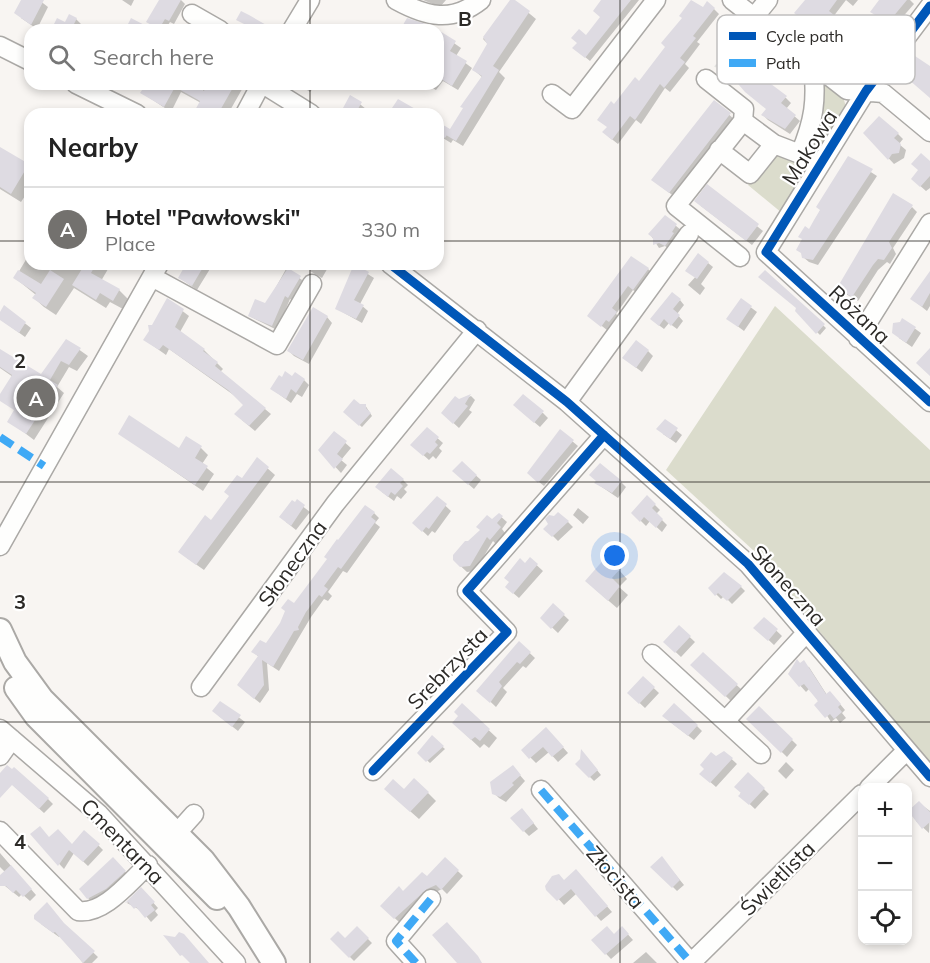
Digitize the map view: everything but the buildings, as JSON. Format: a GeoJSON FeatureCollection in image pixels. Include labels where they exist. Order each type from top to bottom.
{"type":"FeatureCollection","features":[{"type":"Feature","properties":{"kind":"main road"},"geometry":{"type":"LineString","coordinates":[[0,630],[15,662],[42,699],[176,844],[218,878],[269,955]]}},
{"type":"Feature","properties":{"kind":"main road"},"geometry":{"type":"LineString","coordinates":[[0,664],[36,716],[153,832],[176,844]]}},
{"type":"Feature","properties":{"kind":"street"},"geometry":{"type":"LineString","coordinates":[[296,24],[310,0]]}},
{"type":"Feature","properties":{"kind":"street"},"geometry":{"type":"LineString","coordinates":[[396,0],[419,11],[449,16],[456,15],[481,0]]}},
{"type":"Feature","properties":{"kind":"street"},"geometry":{"type":"LineString","coordinates":[[552,94],[572,109],[656,0]]}},
{"type":"Feature","properties":{"kind":"street"},"geometry":{"type":"LineString","coordinates":[[732,0],[754,15]]}},
{"type":"Feature","properties":{"kind":"street"},"geometry":{"type":"LineString","coordinates":[[756,15],[768,0]]}},
{"type":"Feature","properties":{"kind":"street","name":"Makowa"},"geometry":{"type":"LineString","coordinates":[[915,26],[930,6]]}},
{"type":"Feature","properties":{"kind":"street"},"geometry":{"type":"LineString","coordinates":[[192,14],[210,24]]}},
{"type":"Feature","properties":{"kind":"street"},"geometry":{"type":"LineString","coordinates":[[0,46],[24,59]]}},
{"type":"Feature","properties":{"kind":"street"},"geometry":{"type":"LineString","coordinates":[[706,79],[744,109],[742,121],[676,206],[740,257]]}},
{"type":"Feature","properties":{"kind":"street"},"geometry":{"type":"LineString","coordinates":[[800,154],[809,132],[817,100],[815,84]]}},
{"type":"Feature","properties":{"kind":"street"},"geometry":{"type":"LineString","coordinates":[[839,84],[847,90],[882,93],[930,132]]}},
{"type":"Feature","properties":{"kind":"street","name":"Makowa"},"geometry":{"type":"LineString","coordinates":[[766,252],[816,167],[871,84]]}},
{"type":"Feature","properties":{"kind":"street"},"geometry":{"type":"LineString","coordinates":[[88,90],[125,108]]}},
{"type":"Feature","properties":{"kind":"street"},"geometry":{"type":"LineString","coordinates":[[248,108],[259,90]]}},
{"type":"Feature","properties":{"kind":"street"},"geometry":{"type":"LineString","coordinates":[[272,90],[301,108]]}},
{"type":"Feature","properties":{"kind":"street"},"geometry":{"type":"LineString","coordinates":[[742,121],[774,144],[800,154],[816,167]]}},
{"type":"Feature","properties":{"kind":"street"},"geometry":{"type":"LineString","coordinates":[[719,150],[750,174],[774,144]]}},
{"type":"Feature","properties":{"kind":"street"},"geometry":{"type":"LineString","coordinates":[[858,338],[930,223]]}},
{"type":"Feature","properties":{"kind":"street"},"geometry":{"type":"LineString","coordinates":[[567,402],[689,234]]}},
{"type":"Feature","properties":{"kind":"street","name":"Różana"},"geometry":{"type":"LineString","coordinates":[[766,252],[930,402]]}},
{"type":"Feature","properties":{"kind":"street"},"geometry":{"type":"LineString","coordinates":[[2,541],[156,270],[278,345],[312,284]]}},
{"type":"Feature","properties":{"kind":"street","name":"Słoneczna"},"geometry":{"type":"LineString","coordinates":[[398,270],[567,402],[748,564],[930,777]]}},
{"type":"Feature","properties":{"kind":"street","name":"Słoneczna"},"geometry":{"type":"LineString","coordinates":[[201,687],[335,504],[477,330]]}},
{"type":"Feature","properties":{"kind":"street","name":"Srebrzysta"},"geometry":{"type":"LineString","coordinates":[[373,771],[507,632],[467,591],[604,435]]}},
{"type":"Feature","properties":{"kind":"street"},"geometry":{"type":"LineString","coordinates":[[726,720],[807,632]]}},
{"type":"Feature","properties":{"kind":"street"},"geometry":{"type":"LineString","coordinates":[[652,654],[761,754]]}},
{"type":"Feature","properties":{"kind":"street"},"geometry":{"type":"LineString","coordinates":[[0,756],[6,734]]}},
{"type":"Feature","properties":{"kind":"street","name":"Cmentarna"},"geometry":{"type":"LineString","coordinates":[[6,734],[70,787],[148,865],[236,963]]}},
{"type":"Feature","properties":{"kind":"street"},"geometry":{"type":"LineString","coordinates":[[874,783],[907,750]]}},
{"type":"Feature","properties":{"kind":"street","name":"Złocista"},"geometry":{"type":"LineString","coordinates":[[541,790],[691,963]]}},
{"type":"Feature","properties":{"kind":"street","name":"Świetlista"},"geometry":{"type":"LineString","coordinates":[[691,963],[858,798]]}},
{"type":"Feature","properties":{"kind":"street"},"geometry":{"type":"LineString","coordinates":[[176,844],[194,814]]}},
{"type":"Feature","properties":{"kind":"street"},"geometry":{"type":"LineString","coordinates":[[0,831],[78,911],[87,912],[98,909],[148,865]]}},
{"type":"Feature","properties":{"kind":"street"},"geometry":{"type":"LineString","coordinates":[[416,963],[396,941],[431,899]]}},
{"type":"Feature","properties":{"kind":"path"},"geometry":{"type":"LineString","coordinates":[[706,79],[717,65]]}},
{"type":"Feature","properties":{"kind":"green space"},"geometry":{"type":"Polygon","coordinates":[[[820,84],[830,84],[842,93],[846,107],[821,150],[816,152],[811,148],[820,84]]]}},
{"type":"Feature","properties":{"kind":"green space"},"geometry":{"type":"Polygon","coordinates":[[[771,155],[789,158],[804,169],[805,174],[782,213],[748,185],[771,155]]]}},
{"type":"Feature","properties":{"kind":"green space"},"geometry":{"type":"Polygon","coordinates":[[[775,306],[930,450],[930,767],[754,551],[666,470],[775,306]]]}},
{"type":"Feature","properties":{"kind":"marked path"},"geometry":{"type":"LineString","coordinates":[[0,437],[44,466]]}},
{"type":"Feature","properties":{"kind":"marked path"},"geometry":{"type":"LineString","coordinates":[[541,790],[691,963]]}},
{"type":"Feature","properties":{"kind":"marked path"},"geometry":{"type":"LineString","coordinates":[[416,963],[396,941],[431,899]]}},
{"type":"Feature","properties":{"kind":"cycle path"},"geometry":{"type":"LineString","coordinates":[[915,26],[930,6]]}},
{"type":"Feature","properties":{"kind":"cycle path"},"geometry":{"type":"LineString","coordinates":[[871,84],[766,252],[930,402]]}},
{"type":"Feature","properties":{"kind":"cycle path"},"geometry":{"type":"LineString","coordinates":[[398,270],[567,402],[748,564],[930,777]]}},
{"type":"Feature","properties":{"kind":"cycle path"},"geometry":{"type":"LineString","coordinates":[[373,771],[507,632],[467,591],[604,435]]}},
{"type":"Feature","properties":{"kind":"place","name":"Hotel \"Pawłowski\""},"geometry":{"type":"Point","coordinates":[36,398]}}]}
